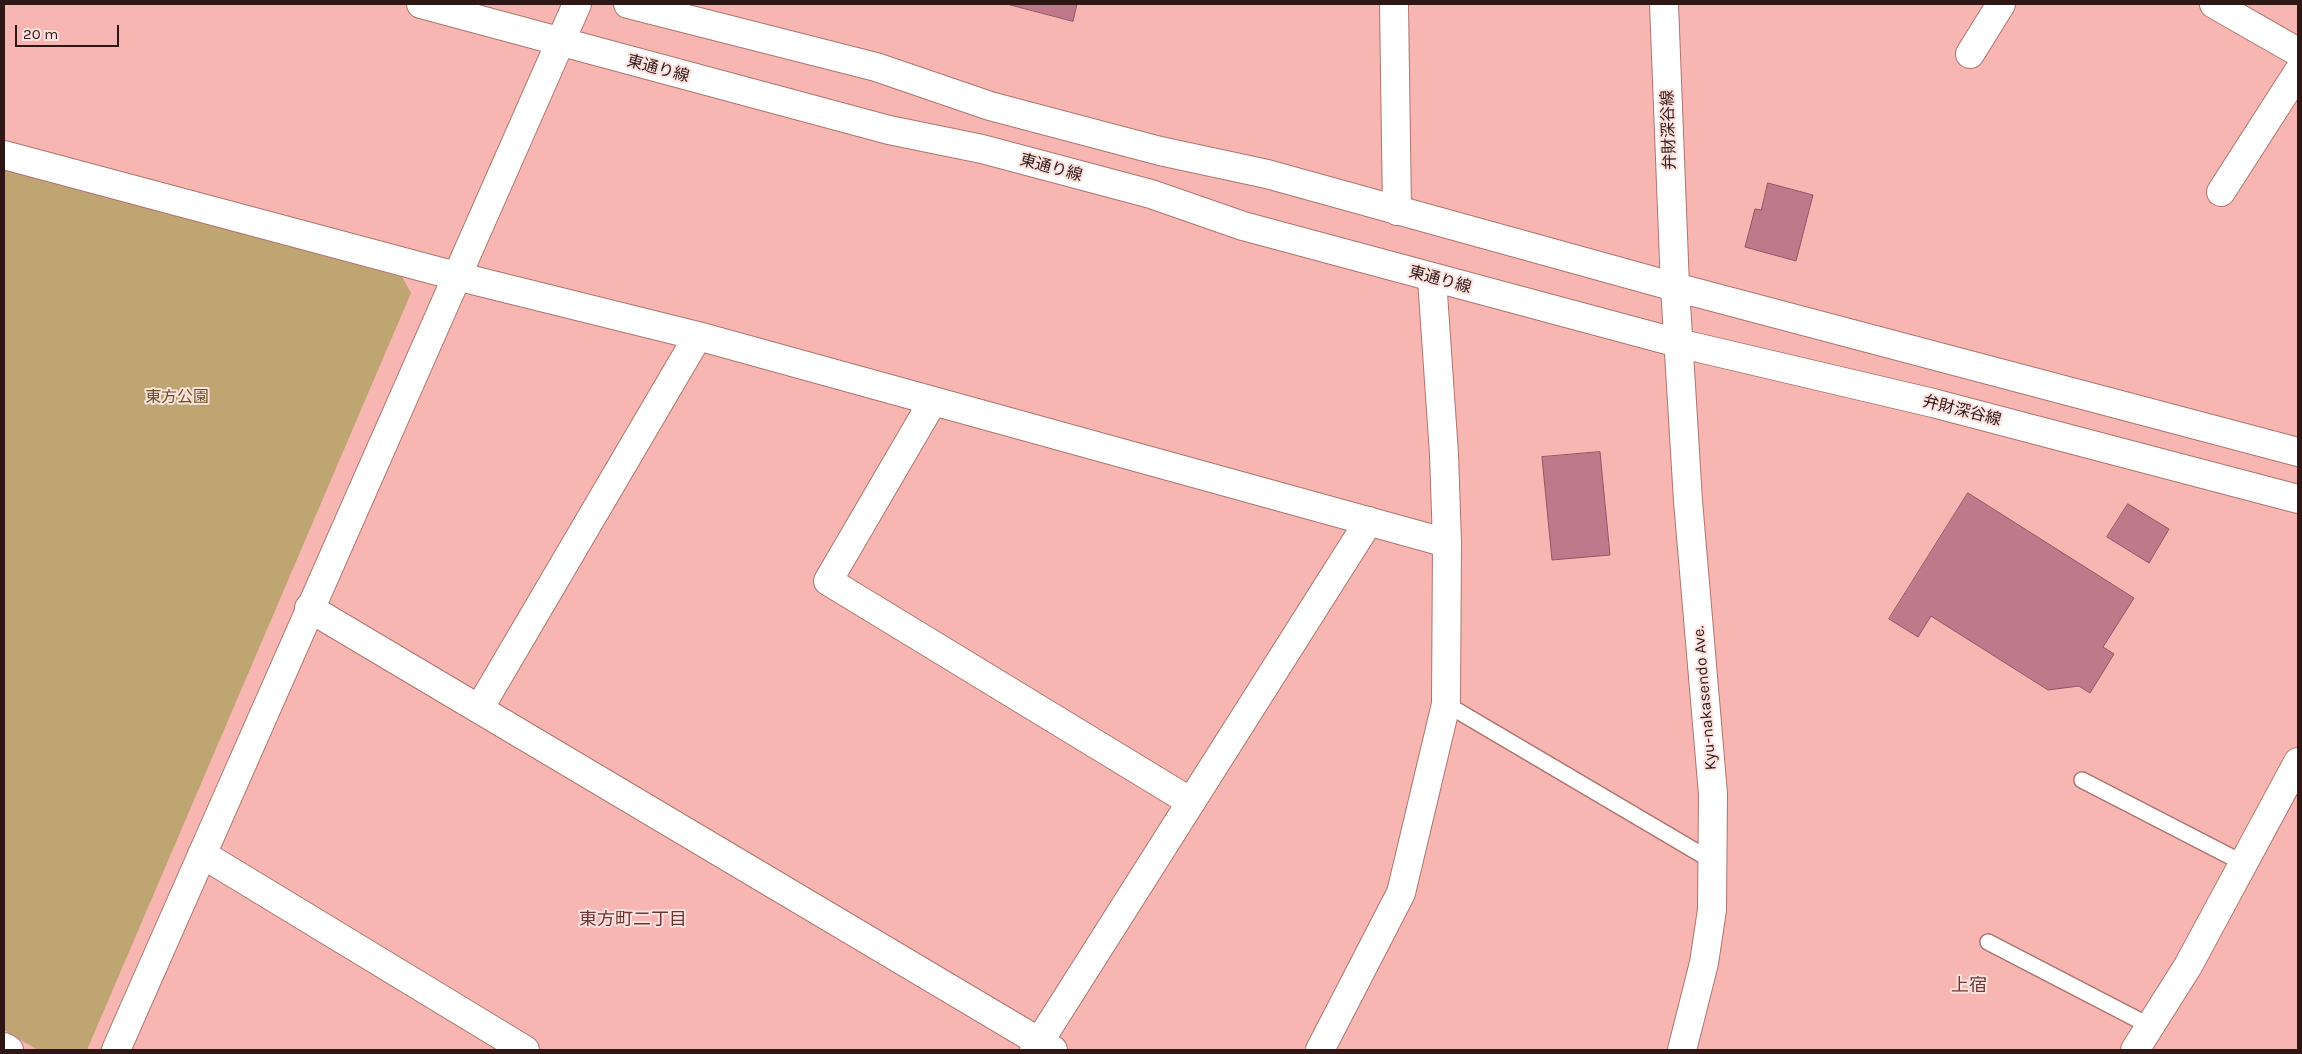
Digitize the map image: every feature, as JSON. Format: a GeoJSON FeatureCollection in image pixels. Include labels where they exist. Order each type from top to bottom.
{"type":"FeatureCollection","features":[{"type":"Feature","properties":{"kind":"street","name":"東通り線"},"geometry":{"type":"LineString","coordinates":[[421,4],[559,43],[889,130],[982,149],[1151,194],[1243,226],[1678,343]]}},
{"type":"Feature","properties":{"kind":"street"},"geometry":{"type":"LineString","coordinates":[[116,1050],[309,608],[577,4]]}},
{"type":"Feature","properties":{"kind":"street"},"geometry":{"type":"LineString","coordinates":[[628,4],[876,67],[990,106],[1160,151],[1267,174],[1676,287],[2298,452]]}},
{"type":"Feature","properties":{"kind":"street"},"geometry":{"type":"LineString","coordinates":[[1394,4],[1397,211]]}},
{"type":"Feature","properties":{"kind":"street","name":"弁財深谷線"},"geometry":{"type":"LineString","coordinates":[[1664,4],[1678,343],[1933,403],[2298,499]]}},
{"type":"Feature","properties":{"kind":"street"},"geometry":{"type":"LineString","coordinates":[[1970,54],[2001,4]]}},
{"type":"Feature","properties":{"kind":"street"},"geometry":{"type":"LineString","coordinates":[[2214,4],[2298,52]]}},
{"type":"Feature","properties":{"kind":"street"},"geometry":{"type":"LineString","coordinates":[[2221,192],[2298,72]]}},
{"type":"Feature","properties":{"kind":"street"},"geometry":{"type":"LineString","coordinates":[[4,155],[456,276],[698,336],[1447,543]]}},
{"type":"Feature","properties":{"kind":"street"},"geometry":{"type":"LineString","coordinates":[[1320,1050],[1401,894],[1446,704],[1447,543],[1444,454],[1432,278]]}},
{"type":"Feature","properties":{"kind":"street"},"geometry":{"type":"LineString","coordinates":[[479,709],[698,336]]}},
{"type":"Feature","properties":{"kind":"street","name":"Kyu-nakasendo Ave."},"geometry":{"type":"LineString","coordinates":[[1678,343],[1688,501],[1713,794],[1714,862],[1712,910],[1704,963],[1682,1050]]}},
{"type":"Feature","properties":{"kind":"street"},"geometry":{"type":"LineString","coordinates":[[933,401],[828,581],[1191,802]]}},
{"type":"Feature","properties":{"kind":"street"},"geometry":{"type":"LineString","coordinates":[[309,608],[1042,1048],[1191,802],[1369,521]]}},
{"type":"Feature","properties":{"kind":"street"},"geometry":{"type":"LineString","coordinates":[[2135,1050],[2188,966],[2298,762]]}},
{"type":"Feature","properties":{"kind":"street"},"geometry":{"type":"LineString","coordinates":[[202,854],[525,1050]]}},
{"type":"Feature","properties":{"kind":"street"},"geometry":{"type":"LineString","coordinates":[[4,1047],[9,1050]]}},
{"type":"Feature","properties":{"kind":"lane"},"geometry":{"type":"LineString","coordinates":[[1446,704],[1714,862]]}},
{"type":"Feature","properties":{"kind":"lane"},"geometry":{"type":"LineString","coordinates":[[2082,780],[2243,863]]}},
{"type":"Feature","properties":{"kind":"lane"},"geometry":{"type":"LineString","coordinates":[[1988,942],[2150,1026]]}},
{"type":"Feature","properties":{"kind":"green space","name":"東方公園"},"geometry":{"type":"Polygon","coordinates":[[[4,169],[402,277],[411,293],[87,1050],[38,1050],[4,1030],[4,169]]]}},
{"type":"Feature","properties":{"kind":"building"},"geometry":{"type":"Polygon","coordinates":[[[1007,4],[1077,4],[1073,21],[1007,4]]]}},
{"type":"Feature","properties":{"kind":"building"},"geometry":{"type":"Polygon","coordinates":[[[1768,183],[1813,195],[1796,261],[1745,247],[1755,209],[1761,210],[1768,183]]]}},
{"type":"Feature","properties":{"kind":"building"},"geometry":{"type":"Polygon","coordinates":[[[1600,452],[1610,555],[1552,560],[1542,457],[1600,452]]]}},
{"type":"Feature","properties":{"kind":"building"},"geometry":{"type":"Polygon","coordinates":[[[1968,493],[2134,598],[2103,647],[2114,654],[2090,693],[2079,686],[2048,690],[1931,616],[1918,637],[1889,619],[1968,493]]]}},
{"type":"Feature","properties":{"kind":"building"},"geometry":{"type":"Polygon","coordinates":[[[2128,504],[2169,529],[2149,563],[2107,537],[2128,504]]]}},
{"type":"Feature","properties":{"kind":"district","name":"東方町二丁目"},"geometry":{"type":"Point","coordinates":[633,920]}},
{"type":"Feature","properties":{"kind":"district","name":"上宿"},"geometry":{"type":"Point","coordinates":[1969,986]}}]}
